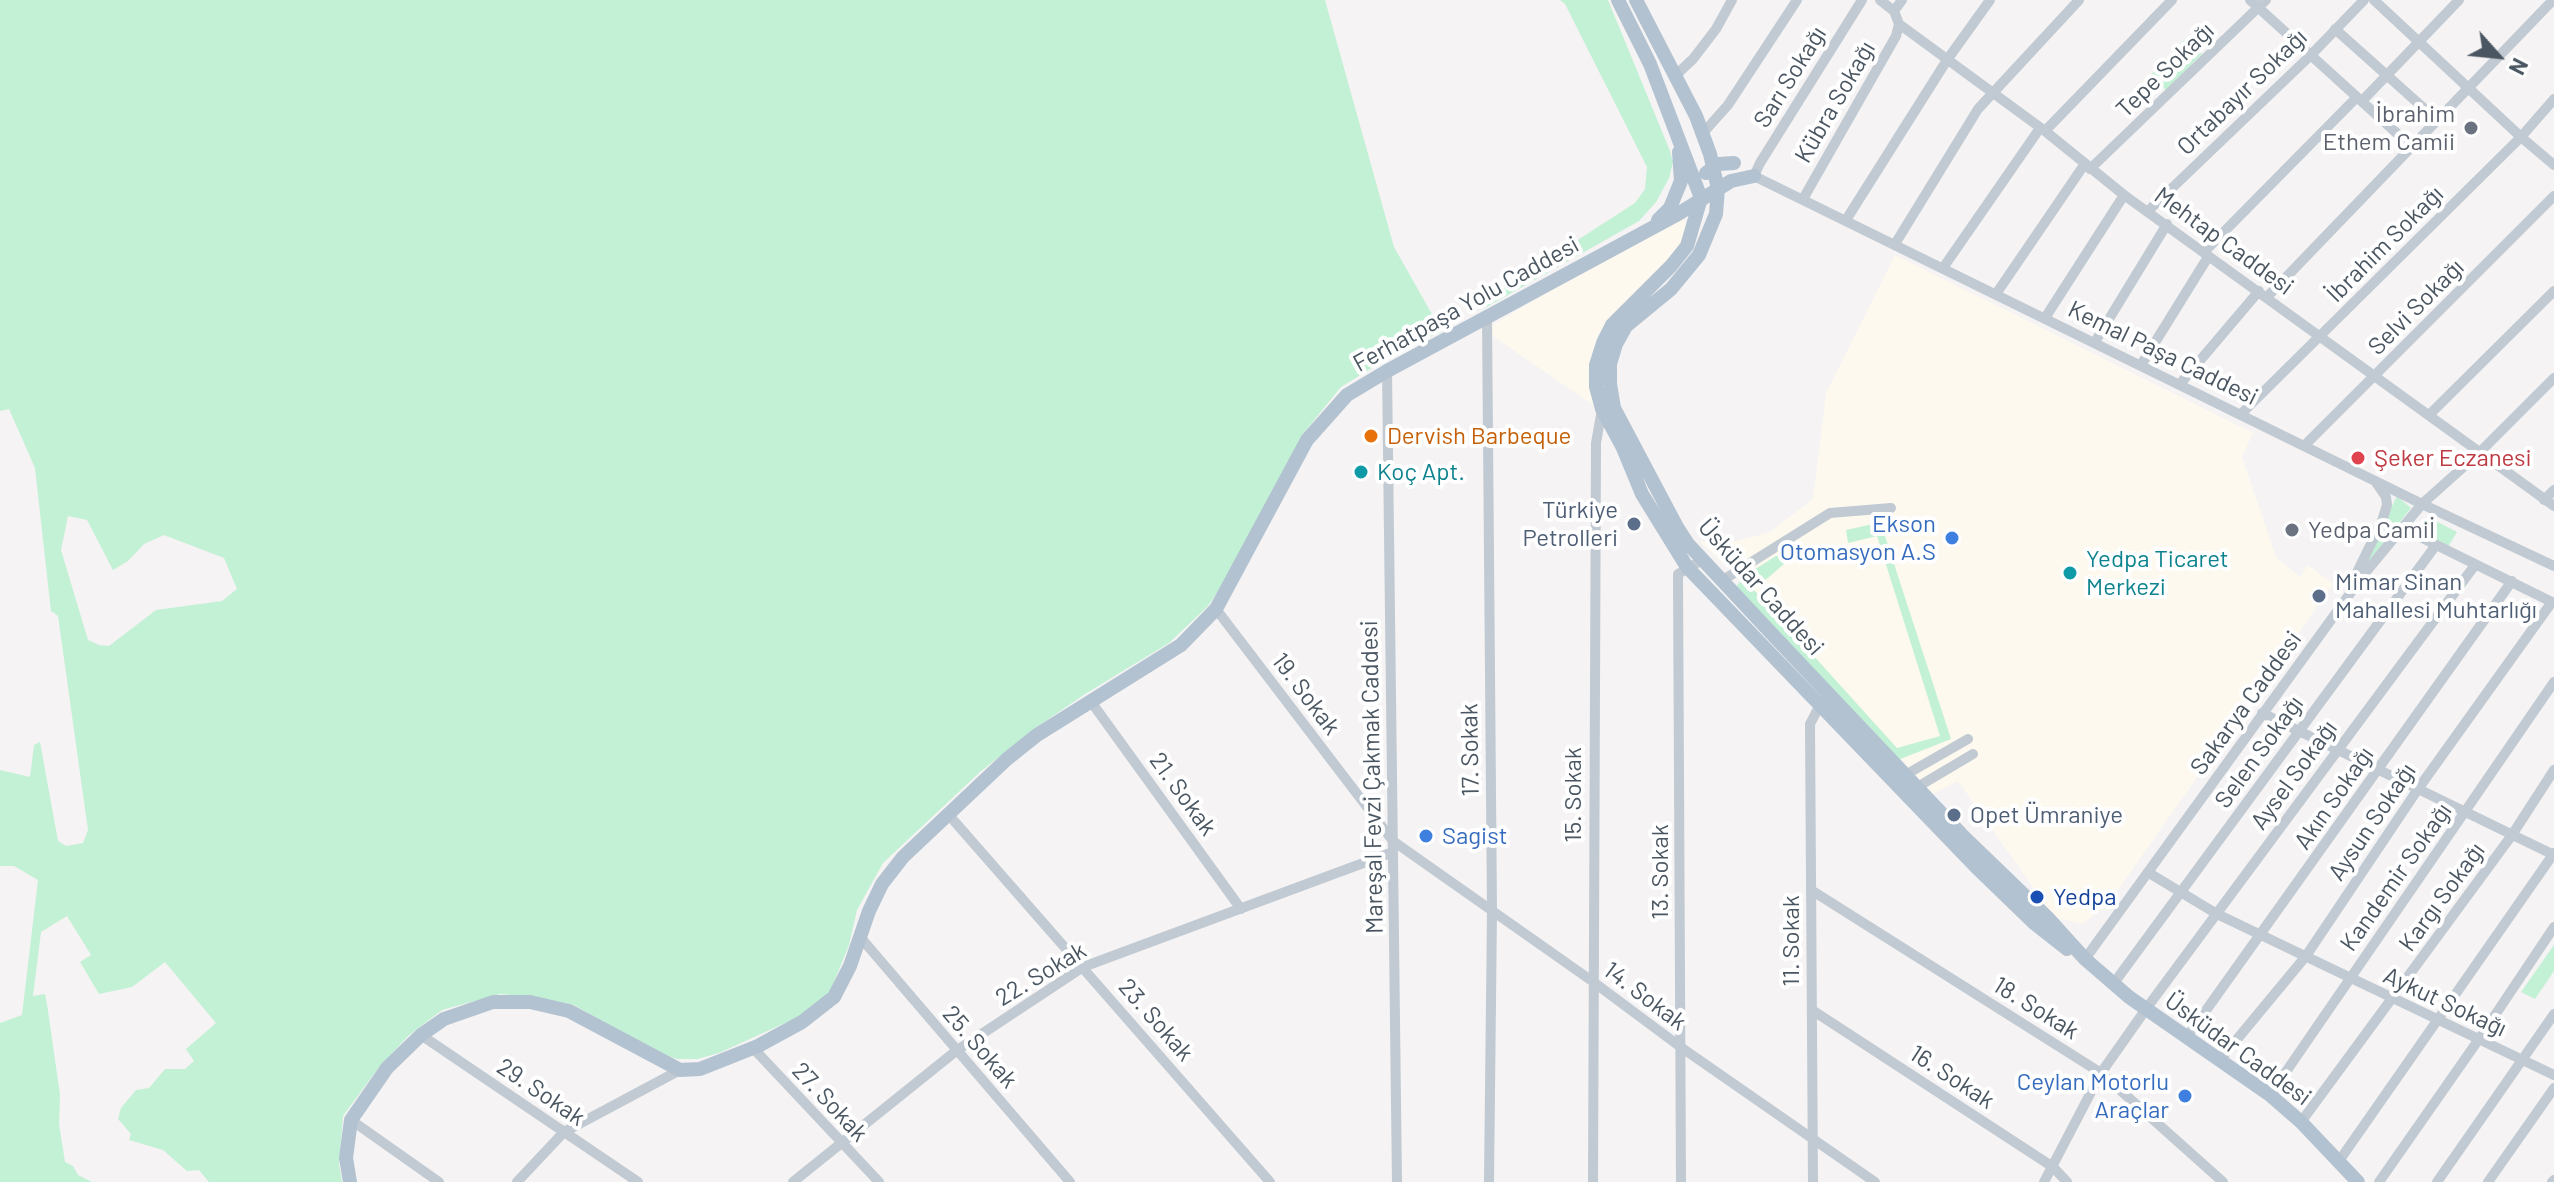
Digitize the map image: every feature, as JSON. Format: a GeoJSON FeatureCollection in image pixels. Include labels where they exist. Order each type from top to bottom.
{"type":"FeatureCollection","features":[{"type":"Feature","properties":{"kind":"main road"},"geometry":{"type":"LineString","coordinates":[[1618,0],[1650,64],[1701,198]]}},
{"type":"Feature","properties":{"kind":"main road"},"geometry":{"type":"LineString","coordinates":[[1636,0],[1704,136],[1718,189]]}},
{"type":"Feature","properties":{"kind":"main road"},"geometry":{"type":"LineString","coordinates":[[1674,211],[1681,181],[1676,129]]}},
{"type":"Feature","properties":{"kind":"main road"},"geometry":{"type":"LineString","coordinates":[[1704,136],[1754,176]]}},
{"type":"Feature","properties":{"kind":"main road"},"geometry":{"type":"LineString","coordinates":[[1674,211],[1713,166],[1734,163]]}},
{"type":"Feature","properties":{"kind":"main road"},"geometry":{"type":"LineString","coordinates":[[1674,211],[1731,181],[1754,176]]}},
{"type":"Feature","properties":{"kind":"main road","name":"Üsküdar Caddesi"},"geometry":{"type":"LineString","coordinates":[[1718,189],[1716,214],[1699,255],[1671,289],[1626,326],[1610,364],[1614,408],[1688,544],[1723,580],[1766,639],[1821,703],[2085,959],[2146,1009],[2270,1095],[2301,1122],[2358,1182]]}},
{"type":"Feature","properties":{"kind":"main road","name":"Üsküdar Caddesi"},"geometry":{"type":"LineString","coordinates":[[1701,198],[1687,246],[1628,307],[1607,334],[1596,365],[1596,387],[1602,409],[1642,494],[1687,567],[1766,639],[1899,778]]}},
{"type":"Feature","properties":{"kind":"main road"},"geometry":{"type":"LineString","coordinates":[[1674,211],[1697,218]]}},
{"type":"Feature","properties":{"kind":"main road","name":"Ferhatpaşa Yolu Caddesi"},"geometry":{"type":"LineString","coordinates":[[680,1070],[700,1069],[753,1048],[802,1022],[834,997],[850,966],[882,884],[903,857],[1037,735],[1181,645],[1216,609],[1307,440],[1347,395],[1649,229],[1674,211]]}},
{"type":"Feature","properties":{"kind":"main road"},"geometry":{"type":"LineString","coordinates":[[350,1182],[346,1158],[351,1120],[387,1068],[421,1035],[444,1019],[493,1002],[530,1002],[569,1011],[656,1060],[680,1070]]}},
{"type":"Feature","properties":{"kind":"street"},"geometry":{"type":"LineString","coordinates":[[1676,75],[1716,29],[1732,0]]}},
{"type":"Feature","properties":{"kind":"street"},"geometry":{"type":"LineString","coordinates":[[1704,136],[1797,0]]}},
{"type":"Feature","properties":{"kind":"street","name":"Sarı Sokağı"},"geometry":{"type":"LineString","coordinates":[[1754,176],[1862,0]]}},
{"type":"Feature","properties":{"kind":"street"},"geometry":{"type":"LineString","coordinates":[[1880,0],[1894,11],[1899,24]]}},
{"type":"Feature","properties":{"kind":"street"},"geometry":{"type":"LineString","coordinates":[[1894,11],[1902,0]]}},
{"type":"Feature","properties":{"kind":"street"},"geometry":{"type":"LineString","coordinates":[[1846,220],[1947,60],[1990,0]]}},
{"type":"Feature","properties":{"kind":"street"},"geometry":{"type":"LineString","coordinates":[[1895,244],[1978,109],[2079,0]]}},
{"type":"Feature","properties":{"kind":"street"},"geometry":{"type":"LineString","coordinates":[[1943,268],[2042,130],[2172,0]]}},
{"type":"Feature","properties":{"kind":"street","name":"Ortabayır Sokağı"},"geometry":{"type":"LineString","coordinates":[[2148,211],[2364,0]]}},
{"type":"Feature","properties":{"kind":"street"},"geometry":{"type":"LineString","coordinates":[[2374,0],[2554,165]]}},
{"type":"Feature","properties":{"kind":"street"},"geometry":{"type":"LineString","coordinates":[[2141,365],[2206,254],[2360,99],[2389,74],[2459,0]]}},
{"type":"Feature","properties":{"kind":"street"},"geometry":{"type":"LineString","coordinates":[[2180,384],[2263,294],[2412,147],[2553,0]]}},
{"type":"Feature","properties":{"kind":"street"},"geometry":{"type":"LineString","coordinates":[[2258,3],[2412,147]]}},
{"type":"Feature","properties":{"kind":"street","name":"Tepe Sokağı"},"geometry":{"type":"LineString","coordinates":[[1996,294],[2087,167],[2258,3]]}},
{"type":"Feature","properties":{"kind":"street","name":"Mehtap Caddesi"},"geometry":{"type":"LineString","coordinates":[[1899,24],[2124,195],[2549,503]]}},
{"type":"Feature","properties":{"kind":"street","name":"Kübra Sokağı"},"geometry":{"type":"LineString","coordinates":[[1803,199],[1896,36],[1899,24]]}},
{"type":"Feature","properties":{"kind":"street"},"geometry":{"type":"LineString","coordinates":[[2335,29],[2437,120]]}},
{"type":"Feature","properties":{"kind":"street","name":"İbrahim Sokağı"},"geometry":{"type":"LineString","coordinates":[[2241,414],[2521,137],[2554,99]]}},
{"type":"Feature","properties":{"kind":"street","name":"Kemal Paşa Caddesi"},"geometry":{"type":"LineString","coordinates":[[1754,176],[2554,566]]}},
{"type":"Feature","properties":{"kind":"street"},"geometry":{"type":"LineString","coordinates":[[2045,318],[2124,195]]}},
{"type":"Feature","properties":{"kind":"street","name":"Selvi Sokağı"},"geometry":{"type":"LineString","coordinates":[[2305,445],[2554,196]]}},
{"type":"Feature","properties":{"kind":"street"},"geometry":{"type":"LineString","coordinates":[[2095,342],[2167,224]]}},
{"type":"Feature","properties":{"kind":"street"},"geometry":{"type":"LineString","coordinates":[[2429,415],[2554,291]]}},
{"type":"Feature","properties":{"kind":"street","name":"17. Sokak"},"geometry":{"type":"LineString","coordinates":[[1487,318],[1492,911],[1489,1182]]}},
{"type":"Feature","properties":{"kind":"street","name":"Mareşal Fevzi Çakmak Caddesi"},"geometry":{"type":"LineString","coordinates":[[1387,371],[1397,1182]]}},
{"type":"Feature","properties":{"kind":"street","name":"Sakarya Caddesi"},"geometry":{"type":"LineString","coordinates":[[2085,959],[2262,713],[2402,528],[2422,504],[2479,453],[2554,378]]}},
{"type":"Feature","properties":{"kind":"street","name":"15. Sokak"},"geometry":{"type":"LineString","coordinates":[[1593,1182],[1596,443],[1602,409]]}},
{"type":"Feature","properties":{"kind":"street"},"geometry":{"type":"LineString","coordinates":[[2339,609],[2372,544],[2387,505],[2386,497],[2374,479]]}},
{"type":"Feature","properties":{"kind":"street"},"geometry":{"type":"LineString","coordinates":[[2549,503],[2554,490]]}},
{"type":"Feature","properties":{"kind":"street"},"geometry":{"type":"LineString","coordinates":[[1723,580],[1830,513],[1891,508]]}},
{"type":"Feature","properties":{"kind":"street"},"geometry":{"type":"LineString","coordinates":[[2402,528],[2553,602]]}},
{"type":"Feature","properties":{"kind":"street","name":"Selen Sokağı"},"geometry":{"type":"LineString","coordinates":[[2114,983],[2436,545]]}},
{"type":"Feature","properties":{"kind":"street"},"geometry":{"type":"LineString","coordinates":[[1687,567],[1704,559]]}},
{"type":"Feature","properties":{"kind":"street","name":"Aysel Sokağı"},"geometry":{"type":"LineString","coordinates":[[2044,1182],[2101,1073],[2337,748],[2475,565]]}},
{"type":"Feature","properties":{"kind":"street","name":"13. Sokak"},"geometry":{"type":"LineString","coordinates":[[1681,1182],[1678,574],[1687,567]]}},
{"type":"Feature","properties":{"kind":"street","name":"Akın Sokağı"},"geometry":{"type":"LineString","coordinates":[[2187,1037],[2512,581]]}},
{"type":"Feature","properties":{"kind":"street","name":"Aysun Sokağı"},"geometry":{"type":"LineString","coordinates":[[2219,1061],[2306,956],[2418,789],[2553,602]]}},
{"type":"Feature","properties":{"kind":"street","name":"19. Sokak"},"geometry":{"type":"LineString","coordinates":[[1216,609],[1393,846]]}},
{"type":"Feature","properties":{"kind":"street","name":"Kandemir Sokağı"},"geometry":{"type":"LineString","coordinates":[[2270,1095],[2554,682]]}},
{"type":"Feature","properties":{"kind":"street","name":"21. Sokak"},"geometry":{"type":"LineString","coordinates":[[1092,703],[1241,909]]}},
{"type":"Feature","properties":{"kind":"street","name":"11. Sokak"},"geometry":{"type":"LineString","coordinates":[[1813,1182],[1810,724],[1821,703]]}},
{"type":"Feature","properties":{"kind":"street"},"geometry":{"type":"LineString","coordinates":[[2262,713],[2554,854],[2339,1161]]}},
{"type":"Feature","properties":{"kind":"street"},"geometry":{"type":"LineString","coordinates":[[1899,778],[1968,739]]}},
{"type":"Feature","properties":{"kind":"street"},"geometry":{"type":"LineString","coordinates":[[1912,791],[1973,754]]}},
{"type":"Feature","properties":{"kind":"street","name":"Kargı Sokağı"},"geometry":{"type":"LineString","coordinates":[[2301,1122],[2512,835],[2554,770]]}},
{"type":"Feature","properties":{"kind":"street","name":"23. Sokak"},"geometry":{"type":"LineString","coordinates":[[948,814],[1270,1182]]}},
{"type":"Feature","properties":{"kind":"street","name":"14. Sokak"},"geometry":{"type":"LineString","coordinates":[[1393,846],[1492,911],[1875,1182]]}},
{"type":"Feature","properties":{"kind":"street","name":"22. Sokak"},"geometry":{"type":"LineString","coordinates":[[793,1182],[956,1051],[1083,967],[1241,909],[1393,846]]}},
{"type":"Feature","properties":{"kind":"street","name":"Aykut Sokağı"},"geometry":{"type":"LineString","coordinates":[[2149,873],[2217,914],[2554,1075]]}},
{"type":"Feature","properties":{"kind":"street","name":"18. Sokak"},"geometry":{"type":"LineString","coordinates":[[1811,890],[2101,1073],[2223,1182]]}},
{"type":"Feature","properties":{"kind":"street"},"geometry":{"type":"LineString","coordinates":[[2379,1182],[2554,927]]}},
{"type":"Feature","properties":{"kind":"street","name":"25. Sokak"},"geometry":{"type":"LineString","coordinates":[[861,938],[1070,1182]]}},
{"type":"Feature","properties":{"kind":"street","name":"16. Sokak"},"geometry":{"type":"LineString","coordinates":[[1812,1010],[2053,1167],[2067,1182]]}},
{"type":"Feature","properties":{"kind":"street"},"geometry":{"type":"LineString","coordinates":[[2437,1182],[2554,1014]]}},
{"type":"Feature","properties":{"kind":"street","name":"29. Sokak"},"geometry":{"type":"LineString","coordinates":[[421,1035],[638,1182]]}},
{"type":"Feature","properties":{"kind":"street","name":"27. Sokak"},"geometry":{"type":"LineString","coordinates":[[753,1048],[879,1182]]}},
{"type":"Feature","properties":{"kind":"street"},"geometry":{"type":"LineString","coordinates":[[517,1182],[564,1132],[680,1070]]}},
{"type":"Feature","properties":{"kind":"street"},"geometry":{"type":"LineString","coordinates":[[2488,1182],[2554,1088]]}},
{"type":"Feature","properties":{"kind":"street"},"geometry":{"type":"LineString","coordinates":[[351,1120],[439,1182]]}},
{"type":"Feature","properties":{"kind":"shaded area"},"geometry":{"type":"Polygon","coordinates":[[[1676,217],[1684,219],[1687,225],[1681,244],[1665,265],[1611,315],[1598,335],[1592,359],[1596,407],[1484,330],[1676,217]]]}},
{"type":"Feature","properties":{"kind":"shaded area","name":"Yedpa Ticaret Merkezi"},"geometry":{"type":"Polygon","coordinates":[[[1895,255],[2253,433],[2242,457],[2276,557],[2300,577],[2308,565],[2333,584],[2108,904],[2082,924],[2054,917],[1958,781],[1932,794],[1749,587],[1699,541],[1728,543],[1770,532],[1813,499],[1826,393],[1895,255]]]}},
{"type":"Feature","properties":{"kind":"green space"},"geometry":{"type":"Polygon","coordinates":[[[0,0],[1325,0],[1394,247],[1442,332],[1409,345],[1341,387],[1302,435],[1225,581],[1208,606],[1169,643],[1034,729],[980,772],[883,863],[857,910],[849,945],[829,994],[798,1017],[719,1053],[697,1059],[678,1059],[659,1054],[574,1005],[534,997],[500,994],[442,1010],[408,1036],[376,1071],[343,1116],[339,1164],[342,1182],[209,1182],[199,1170],[187,1171],[163,1150],[129,1140],[131,1134],[118,1119],[121,1108],[136,1090],[149,1088],[165,1069],[185,1069],[194,1061],[186,1049],[216,1023],[165,962],[132,987],[99,994],[80,962],[91,955],[67,916],[41,932],[33,996],[45,994],[47,1004],[60,1095],[59,1124],[65,1162],[73,1166],[78,1175],[92,1182],[0,1182],[0,1023],[22,1015],[38,880],[14,866],[0,866],[0,770],[30,777],[34,745],[40,742],[58,841],[66,846],[83,843],[88,830],[58,616],[51,611],[35,468],[9,409],[0,411],[0,0]],[[68,516],[61,550],[88,640],[109,646],[156,610],[222,601],[237,589],[224,558],[164,535],[144,544],[128,561],[113,570],[87,520],[68,516]]]}},
{"type":"Feature","properties":{"kind":"green space"},"geometry":{"type":"Polygon","coordinates":[[[1560,0],[1608,0],[1673,162],[1669,178],[1656,202],[1639,221],[1483,309],[1480,303],[1635,203],[1645,189],[1647,167],[1565,4],[1560,0]]]}},
{"type":"Feature","properties":{"kind":"green space"},"geometry":{"type":"Polygon","coordinates":[[[2186,38],[2202,54],[2166,90],[2151,75],[2186,38]]]}},
{"type":"Feature","properties":{"kind":"green space"},"geometry":{"type":"Polygon","coordinates":[[[2397,496],[2411,508],[2368,562],[2365,560],[2397,496]]]}},
{"type":"Feature","properties":{"kind":"green space"},"geometry":{"type":"Polygon","coordinates":[[[2428,517],[2457,532],[2448,547],[2416,531],[2428,517]]]}},
{"type":"Feature","properties":{"kind":"green space"},"geometry":{"type":"Polygon","coordinates":[[[1873,524],[1884,533],[1951,739],[1898,760],[1736,587],[1744,576],[1779,556],[1784,564],[1754,590],[1897,748],[1940,736],[1877,536],[1848,543],[1846,530],[1873,524]]]}},
{"type":"Feature","properties":{"kind":"green space"},"geometry":{"type":"Polygon","coordinates":[[[2554,945],[2554,971],[2535,999],[2521,992],[2554,945]]]}},
{"type":"Feature","properties":{"kind":"place","name":"İbrahim Ethem Camii"},"geometry":{"type":"Point","coordinates":[2471,128]}},
{"type":"Feature","properties":{"kind":"place","name":"Dervish Barbeque"},"geometry":{"type":"Point","coordinates":[1371,436]}},
{"type":"Feature","properties":{"kind":"place","name":"Şeker Eczanesi"},"geometry":{"type":"Point","coordinates":[2358,458]}},
{"type":"Feature","properties":{"kind":"place","name":"Koç Apt."},"geometry":{"type":"Point","coordinates":[1361,472]}},
{"type":"Feature","properties":{"kind":"place","name":"Türkiye Petrolleri"},"geometry":{"type":"Point","coordinates":[1634,524]}},
{"type":"Feature","properties":{"kind":"place","name":"Yedpa Camiİ"},"geometry":{"type":"Point","coordinates":[2292,530]}},
{"type":"Feature","properties":{"kind":"place","name":"Ekson Otomasyon A.S"},"geometry":{"type":"Point","coordinates":[1952,538]}},
{"type":"Feature","properties":{"kind":"place","name":"Yedpa Ticaret Merkezi"},"geometry":{"type":"Point","coordinates":[2070,573]}},
{"type":"Feature","properties":{"kind":"place","name":"Mimar Sinan Mahallesi Muhtarlığı"},"geometry":{"type":"Point","coordinates":[2319,596]}},
{"type":"Feature","properties":{"kind":"place","name":"Opet Ümraniye"},"geometry":{"type":"Point","coordinates":[1954,815]}},
{"type":"Feature","properties":{"kind":"place","name":"Sagist"},"geometry":{"type":"Point","coordinates":[1426,836]}},
{"type":"Feature","properties":{"kind":"place","name":"Yedpa"},"geometry":{"type":"Point","coordinates":[2037,897]}},
{"type":"Feature","properties":{"kind":"place","name":"Ceylan Motorlu Araçlar"},"geometry":{"type":"Point","coordinates":[2185,1096]}}]}
